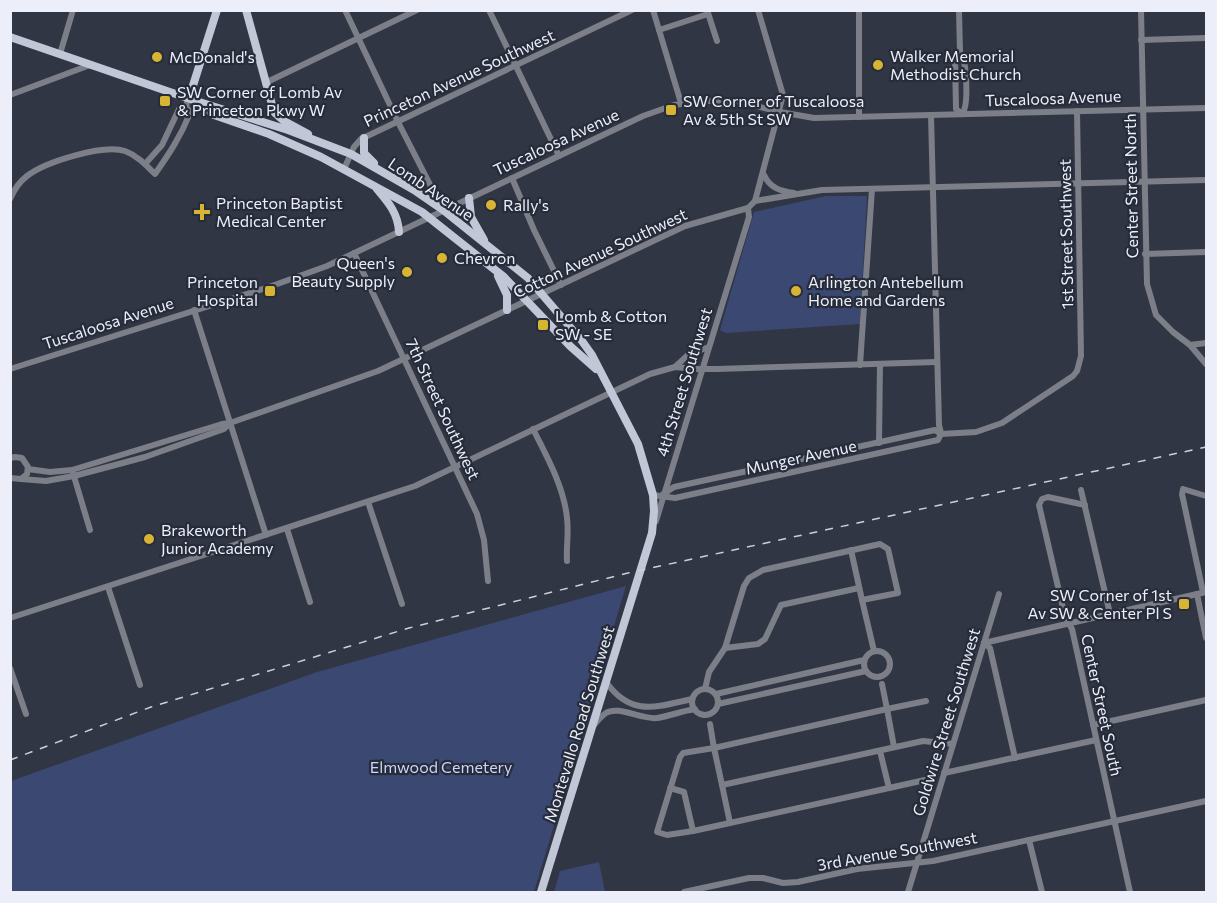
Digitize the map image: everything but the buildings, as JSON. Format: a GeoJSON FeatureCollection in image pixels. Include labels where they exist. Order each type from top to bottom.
{"type":"FeatureCollection","features":[{"type":"Feature","properties":{"kind":"main road"},"geometry":{"type":"LineString","coordinates":[[190,101],[218,10]]}},
{"type":"Feature","properties":{"kind":"main road"},"geometry":{"type":"LineString","coordinates":[[246,10],[274,112],[284,121],[328,145]]}},
{"type":"Feature","properties":{"kind":"main road","name":"Lomb Avenue"},"geometry":{"type":"LineString","coordinates":[[10,37],[190,101],[288,130],[351,154],[414,190],[443,210],[528,278],[592,355],[638,444],[653,495],[652,532]]}},
{"type":"Feature","properties":{"kind":"main road","name":"Lomb Avenue"},"geometry":{"type":"LineString","coordinates":[[190,101],[214,115],[269,134],[344,169],[429,217],[495,269],[570,346],[599,372]]}},
{"type":"Feature","properties":{"kind":"main road"},"geometry":{"type":"LineString","coordinates":[[364,138],[364,153],[389,175]]}},
{"type":"Feature","properties":{"kind":"main road"},"geometry":{"type":"LineString","coordinates":[[374,185],[395,213],[399,232]]}},
{"type":"Feature","properties":{"kind":"main road"},"geometry":{"type":"LineString","coordinates":[[470,198],[471,217],[486,244]]}},
{"type":"Feature","properties":{"kind":"main road"},"geometry":{"type":"LineString","coordinates":[[495,269],[505,287],[507,310]]}},
{"type":"Feature","properties":{"kind":"main road","name":"4th Street Southwest"},"geometry":{"type":"LineString","coordinates":[[643,563],[652,532]]}},
{"type":"Feature","properties":{"kind":"main road","name":"Montevallo Road Southwest"},"geometry":{"type":"LineString","coordinates":[[541,892],[643,563]]}},
{"type":"Feature","properties":{"kind":"street"},"geometry":{"type":"LineString","coordinates":[[60,54],[73,10]]}},
{"type":"Feature","properties":{"kind":"street"},"geometry":{"type":"LineString","coordinates":[[345,10],[443,210]]}},
{"type":"Feature","properties":{"kind":"street"},"geometry":{"type":"LineString","coordinates":[[266,82],[417,10]]}},
{"type":"Feature","properties":{"kind":"street"},"geometry":{"type":"LineString","coordinates":[[489,10],[559,156]]}},
{"type":"Feature","properties":{"kind":"street","name":"Princeton Avenue Southwest"},"geometry":{"type":"LineString","coordinates":[[344,169],[354,147],[364,138],[632,10]]}},
{"type":"Feature","properties":{"kind":"street"},"geometry":{"type":"LineString","coordinates":[[652,10],[681,103]]}},
{"type":"Feature","properties":{"kind":"street"},"geometry":{"type":"LineString","coordinates":[[758,10],[783,95],[756,201],[822,190],[1206,180]]}},
{"type":"Feature","properties":{"kind":"street"},"geometry":{"type":"LineString","coordinates":[[859,10],[859,117]]}},
{"type":"Feature","properties":{"kind":"street"},"geometry":{"type":"LineString","coordinates":[[958,10],[960,52],[955,56],[957,109],[962,114]]}},
{"type":"Feature","properties":{"kind":"street","name":"Center Street North"},"geometry":{"type":"LineString","coordinates":[[1141,10],[1147,284],[1156,315],[1190,345],[1206,364]]}},
{"type":"Feature","properties":{"kind":"street"},"geometry":{"type":"LineString","coordinates":[[659,30],[708,12],[717,41]]}},
{"type":"Feature","properties":{"kind":"street"},"geometry":{"type":"LineString","coordinates":[[1141,40],[1206,38]]}},
{"type":"Feature","properties":{"kind":"street"},"geometry":{"type":"LineString","coordinates":[[10,96],[91,64]]}},
{"type":"Feature","properties":{"kind":"street"},"geometry":{"type":"LineString","coordinates":[[145,164],[162,145],[179,109],[190,101]]}},
{"type":"Feature","properties":{"kind":"street"},"geometry":{"type":"LineString","coordinates":[[10,199],[24,178],[36,170],[99,150],[113,149],[127,152],[145,164],[154,174],[176,144],[190,113],[190,101]]}},
{"type":"Feature","properties":{"kind":"street","name":"Tuscaloosa Avenue"},"geometry":{"type":"LineString","coordinates":[[10,369],[269,287],[327,266],[645,115],[681,103],[736,101],[814,118],[1206,108]]}},
{"type":"Feature","properties":{"kind":"street","name":"1st Street Southwest"},"geometry":{"type":"LineString","coordinates":[[1077,111],[1081,356]]}},
{"type":"Feature","properties":{"kind":"street"},"geometry":{"type":"LineString","coordinates":[[931,115],[936,362],[941,434]]}},
{"type":"Feature","properties":{"kind":"street"},"geometry":{"type":"LineString","coordinates":[[166,137],[176,144]]}},
{"type":"Feature","properties":{"kind":"street"},"geometry":{"type":"LineString","coordinates":[[764,174],[771,186],[776,189],[801,194]]}},
{"type":"Feature","properties":{"kind":"street"},"geometry":{"type":"LineString","coordinates":[[512,178],[561,285]]}},
{"type":"Feature","properties":{"kind":"street"},"geometry":{"type":"LineString","coordinates":[[860,365],[872,189]]}},
{"type":"Feature","properties":{"kind":"street","name":"Cotton Avenue Southwest"},"geometry":{"type":"LineString","coordinates":[[16,479],[46,481],[145,457],[224,429],[230,423],[378,372],[686,226],[748,208],[756,201]]}},
{"type":"Feature","properties":{"kind":"street","name":"4th Street Southwest"},"geometry":{"type":"LineString","coordinates":[[652,532],[749,217],[748,208]]}},
{"type":"Feature","properties":{"kind":"street"},"geometry":{"type":"LineString","coordinates":[[1146,254],[1206,252]]}},
{"type":"Feature","properties":{"kind":"street","name":"7th Street Southwest"},"geometry":{"type":"LineString","coordinates":[[354,253],[483,530],[488,581]]}},
{"type":"Feature","properties":{"kind":"street"},"geometry":{"type":"LineString","coordinates":[[194,310],[266,535]]}},
{"type":"Feature","properties":{"kind":"street"},"geometry":{"type":"LineString","coordinates":[[1190,345],[1206,343]]}},
{"type":"Feature","properties":{"kind":"street"},"geometry":{"type":"LineString","coordinates":[[675,367],[689,354],[709,348]]}},
{"type":"Feature","properties":{"kind":"street","name":"Munger Avenue"},"geometry":{"type":"LineString","coordinates":[[662,495],[674,487],[935,430],[941,434],[976,432],[1002,423],[1073,376],[1077,371],[1081,356]]}},
{"type":"Feature","properties":{"kind":"street"},"geometry":{"type":"LineString","coordinates":[[10,618],[415,486],[650,374],[675,367],[695,369],[936,362]]}},
{"type":"Feature","properties":{"kind":"street"},"geometry":{"type":"LineString","coordinates":[[879,443],[880,364]]}},
{"type":"Feature","properties":{"kind":"street"},"geometry":{"type":"LineString","coordinates":[[533,429],[553,470],[565,506],[567,561]]}},
{"type":"Feature","properties":{"kind":"street","name":"Munger Avenue"},"geometry":{"type":"LineString","coordinates":[[653,495],[675,498],[938,440],[941,434]]}},
{"type":"Feature","properties":{"kind":"street"},"geometry":{"type":"LineString","coordinates":[[847,450],[849,460]]}},
{"type":"Feature","properties":{"kind":"street"},"geometry":{"type":"LineString","coordinates":[[10,486],[16,479],[27,474],[28,468],[22,458],[11,458]]}},
{"type":"Feature","properties":{"kind":"street","name":"Cotton Avenue Southwest"},"geometry":{"type":"LineString","coordinates":[[28,468],[73,473]]}},
{"type":"Feature","properties":{"kind":"street"},"geometry":{"type":"LineString","coordinates":[[754,470],[757,480]]}},
{"type":"Feature","properties":{"kind":"street"},"geometry":{"type":"LineString","coordinates":[[73,473],[90,530]]}},
{"type":"Feature","properties":{"kind":"street"},"geometry":{"type":"LineString","coordinates":[[1206,496],[1183,489],[1182,498],[1202,593],[1206,638]]}},
{"type":"Feature","properties":{"kind":"street","name":"Center Street South"},"geometry":{"type":"LineString","coordinates":[[1081,490],[1110,614]]}},
{"type":"Feature","properties":{"kind":"street","name":"Center Street South"},"geometry":{"type":"LineString","coordinates":[[1085,505],[1048,497],[1040,501],[1040,511],[1057,584],[1068,623],[1072,629],[1130,892]]}},
{"type":"Feature","properties":{"kind":"street"},"geometry":{"type":"LineString","coordinates":[[368,502],[402,604]]}},
{"type":"Feature","properties":{"kind":"street"},"geometry":{"type":"LineString","coordinates":[[287,529],[310,602]]}},
{"type":"Feature","properties":{"kind":"street"},"geometry":{"type":"LineString","coordinates":[[606,682],[622,700],[648,707],[692,699],[697,692],[705,688],[709,672],[725,648],[744,586],[754,573],[851,550],[885,545],[888,549],[898,593],[861,600]]}},
{"type":"Feature","properties":{"kind":"street"},"geometry":{"type":"LineString","coordinates":[[851,550],[874,651]]}},
{"type":"Feature","properties":{"kind":"street"},"geometry":{"type":"LineString","coordinates":[[108,587],[140,686]]}},
{"type":"Feature","properties":{"kind":"street"},"geometry":{"type":"LineString","coordinates":[[725,648],[758,644],[765,639],[781,604],[859,588]]}},
{"type":"Feature","properties":{"kind":"street"},"geometry":{"type":"LineString","coordinates":[[984,643],[1202,593]]}},
{"type":"Feature","properties":{"kind":"street","name":"Goldwire Street Southwest"},"geometry":{"type":"LineString","coordinates":[[908,892],[999,594]]}},
{"type":"Feature","properties":{"kind":"street"},"geometry":{"type":"LineString","coordinates":[[984,643],[990,648],[1015,758]]}},
{"type":"Feature","properties":{"kind":"street"},"geometry":{"type":"LineString","coordinates":[[866,671],[864,660],[867,655],[874,651],[883,652],[889,658],[890,666],[880,676]]}},
{"type":"Feature","properties":{"kind":"street"},"geometry":{"type":"LineString","coordinates":[[705,688],[716,694],[864,660]]}},
{"type":"Feature","properties":{"kind":"street"},"geometry":{"type":"LineString","coordinates":[[10,668],[26,714]]}},
{"type":"Feature","properties":{"kind":"street"},"geometry":{"type":"LineString","coordinates":[[730,823],[710,724],[712,713],[718,704],[866,671],[880,676]]}},
{"type":"Feature","properties":{"kind":"street"},"geometry":{"type":"LineString","coordinates":[[880,676],[894,747]]}},
{"type":"Feature","properties":{"kind":"street"},"geometry":{"type":"LineString","coordinates":[[716,694],[718,704]]}},
{"type":"Feature","properties":{"kind":"street"},"geometry":{"type":"LineString","coordinates":[[692,699],[695,709],[704,715],[710,724]]}},
{"type":"Feature","properties":{"kind":"street"},"geometry":{"type":"LineString","coordinates":[[1093,725],[1206,700]]}},
{"type":"Feature","properties":{"kind":"street"},"geometry":{"type":"LineString","coordinates":[[925,780],[693,831],[667,835],[657,832],[683,753],[926,701]]}},
{"type":"Feature","properties":{"kind":"street"},"geometry":{"type":"LineString","coordinates":[[592,727],[605,713],[612,711],[619,710],[636,716],[657,718],[695,709]]}},
{"type":"Feature","properties":{"kind":"street"},"geometry":{"type":"LineString","coordinates":[[704,715],[712,713]]}},
{"type":"Feature","properties":{"kind":"street"},"geometry":{"type":"LineString","coordinates":[[944,773],[1096,740]]}},
{"type":"Feature","properties":{"kind":"street"},"geometry":{"type":"LineString","coordinates":[[722,785],[923,741],[953,744]]}},
{"type":"Feature","properties":{"kind":"street"},"geometry":{"type":"LineString","coordinates":[[880,750],[889,788]]}},
{"type":"Feature","properties":{"kind":"street"},"geometry":{"type":"LineString","coordinates":[[670,788],[684,792],[693,831]]}},
{"type":"Feature","properties":{"kind":"street","name":"3rd Avenue Southwest"},"geometry":{"type":"LineString","coordinates":[[684,892],[749,878],[763,878],[783,883],[798,882],[857,869],[917,863],[1206,801]]}},
{"type":"Feature","properties":{"kind":"street"},"geometry":{"type":"LineString","coordinates":[[1029,840],[1042,892]]}},
{"type":"Feature","properties":{"kind":"green space","name":"Arlington Antebellum Home and Gardens"},"geometry":{"type":"Polygon","coordinates":[[[826,196],[867,196],[860,324],[726,333],[720,330],[754,212],[826,196]]]}},
{"type":"Feature","properties":{"kind":"green space","name":"Elmwood Cemetery"},"geometry":{"type":"Polygon","coordinates":[[[626,586],[534,892],[11,892],[11,781],[317,672],[626,586]]]}},
{"type":"Feature","properties":{"kind":"green space"},"geometry":{"type":"Polygon","coordinates":[[[599,862],[605,892],[554,892],[560,871],[599,862]]]}},
{"type":"Feature","properties":{"kind":"railway"},"geometry":{"type":"LineString","coordinates":[[10,760],[151,707],[409,628],[628,573],[1206,447]]}},
{"type":"Feature","properties":{"kind":"place","name":"McDonald's"},"geometry":{"type":"Point","coordinates":[157,57]}},
{"type":"Feature","properties":{"kind":"place","name":"Walker Memorial Methodist Church"},"geometry":{"type":"Point","coordinates":[878,65]}},
{"type":"Feature","properties":{"kind":"place","name":"SW Corner of Lomb Av & Princeton Pkwy W"},"geometry":{"type":"Point","coordinates":[165,101]}},
{"type":"Feature","properties":{"kind":"place","name":"SW Corner of Tuscaloosa Av & 5th St SW"},"geometry":{"type":"Point","coordinates":[671,110]}},
{"type":"Feature","properties":{"kind":"place","name":"Rally's"},"geometry":{"type":"Point","coordinates":[491,205]}},
{"type":"Feature","properties":{"kind":"place","name":"Princeton Baptist Medical Center"},"geometry":{"type":"Point","coordinates":[202,212]}},
{"type":"Feature","properties":{"kind":"place","name":"Chevron"},"geometry":{"type":"Point","coordinates":[442,258]}},
{"type":"Feature","properties":{"kind":"place","name":"Queen's Beauty Supply"},"geometry":{"type":"Point","coordinates":[407,272]}},
{"type":"Feature","properties":{"kind":"place","name":"Princeton Hospital"},"geometry":{"type":"Point","coordinates":[270,291]}},
{"type":"Feature","properties":{"kind":"place","name":"Arlington Antebellum Home and Gardens"},"geometry":{"type":"Point","coordinates":[796,291]}},
{"type":"Feature","properties":{"kind":"place","name":"Lomb & Cotton SW - SE"},"geometry":{"type":"Point","coordinates":[543,325]}},
{"type":"Feature","properties":{"kind":"place","name":"Brakeworth Junior Academy"},"geometry":{"type":"Point","coordinates":[149,539]}},
{"type":"Feature","properties":{"kind":"place","name":"SW Corner of 1st Av SW & Center Pl S"},"geometry":{"type":"Point","coordinates":[1184,604]}}]}
